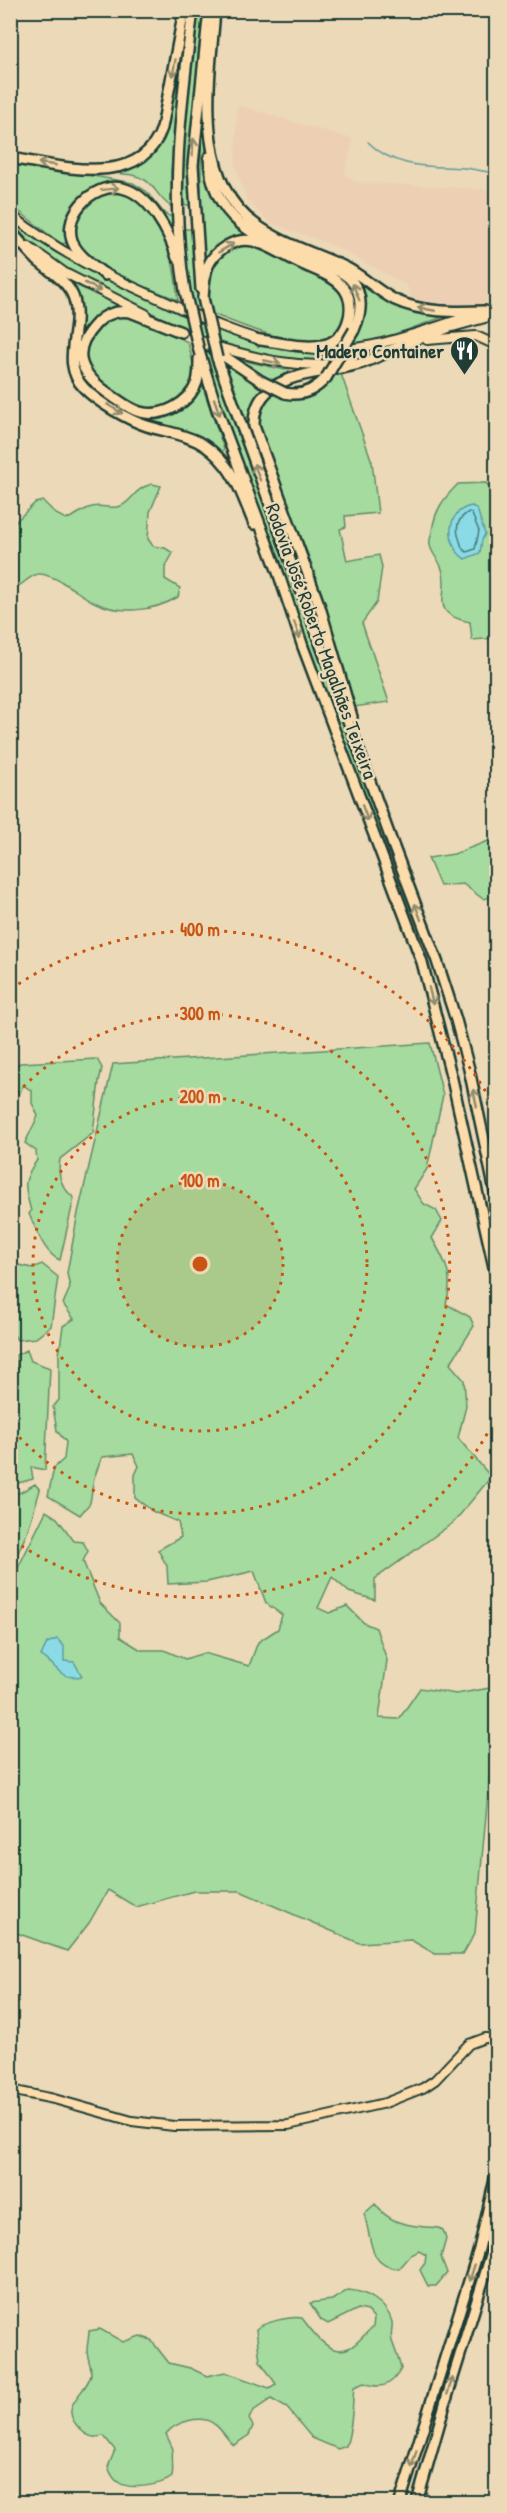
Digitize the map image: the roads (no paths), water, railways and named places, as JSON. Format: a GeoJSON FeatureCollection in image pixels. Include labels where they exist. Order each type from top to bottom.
{"type":"FeatureCollection","features":[{"type":"Feature","properties":{"kind":"highway"},"geometry":{"type":"LineString","coordinates":[[10,158],[103,169],[126,166],[141,159],[155,145],[162,128],[184,10]]}},
{"type":"Feature","properties":{"kind":"highway","name":"Rodovia José Roberto Magalhães Teixeira"},"geometry":{"type":"LineString","coordinates":[[193,10],[179,136],[177,196],[178,230],[185,288],[217,409],[378,849],[422,962],[452,1079],[496,1276]]}},
{"type":"Feature","properties":{"kind":"highway","name":"Rodovia José Roberto Magalhães Teixeira"},"geometry":{"type":"LineString","coordinates":[[210,10],[194,139],[194,206],[203,298],[217,358],[370,783],[437,961],[456,1020],[496,1196]]}},
{"type":"Feature","properties":{"kind":"highway"},"geometry":{"type":"LineString","coordinates":[[182,332],[126,311],[110,314],[97,322],[84,340],[81,355],[85,372],[95,385],[129,407],[145,413],[160,412],[180,404],[192,392],[198,376],[201,346],[285,393],[295,395],[307,392],[326,378],[354,330],[361,303],[350,279],[343,273],[305,258],[246,229],[222,205],[217,196],[211,175],[208,136],[215,10]]}},
{"type":"Feature","properties":{"kind":"highway"},"geometry":{"type":"LineString","coordinates":[[209,110],[218,176],[231,202],[255,225],[298,249],[348,269],[405,304],[443,312],[485,312]]}},
{"type":"Feature","properties":{"kind":"highway"},"geometry":{"type":"LineString","coordinates":[[105,275],[74,246],[73,221],[79,206],[90,196],[105,189],[122,188],[132,191],[143,200],[165,229],[174,248],[185,288]]}},
{"type":"Feature","properties":{"kind":"highway"},"geometry":{"type":"LineString","coordinates":[[10,230],[26,249],[64,281],[73,297],[77,317],[71,359],[72,371],[77,381],[92,395],[133,420],[189,436],[219,459],[237,485],[285,595]]}},
{"type":"Feature","properties":{"kind":"highway"},"geometry":{"type":"LineString","coordinates":[[203,298],[207,271],[213,258],[230,244],[246,240],[263,244],[324,275],[345,290],[350,304],[350,316],[342,333],[331,342],[318,345],[260,340]]}},
{"type":"Feature","properties":{"kind":"highway"},"geometry":{"type":"LineString","coordinates":[[370,783],[320,607],[254,426],[254,418],[264,397],[281,382],[296,376],[365,363],[394,349]]}},
{"type":"Feature","properties":{"kind":"highway"},"geometry":{"type":"LineString","coordinates":[[400,2502],[479,2249],[496,2175]]}},
{"type":"Feature","properties":{"kind":"highway"},"geometry":{"type":"LineString","coordinates":[[417,2502],[496,2239]]}},
{"type":"Feature","properties":{"kind":"main road"},"geometry":{"type":"LineString","coordinates":[[10,214],[58,250],[105,275],[198,316],[260,340],[315,350],[363,349],[388,343],[459,318],[496,309]]}},
{"type":"Feature","properties":{"kind":"main road"},"geometry":{"type":"LineString","coordinates":[[10,230],[65,273],[182,332],[201,346],[257,359],[305,366],[350,362],[394,349],[462,324],[496,315]]}},
{"type":"Feature","properties":{"kind":"main road"},"geometry":{"type":"LineString","coordinates":[[413,342],[476,336],[496,345]]}},
{"type":"Feature","properties":{"kind":"main road"},"geometry":{"type":"LineString","coordinates":[[10,2090],[54,2099],[132,2121],[174,2126],[288,2125],[385,2103],[423,2088],[441,2074],[469,2044],[485,2038],[496,2038]]}},
{"type":"Feature","properties":{"kind":"water"},"geometry":{"type":"Polygon","coordinates":[[[472,506],[477,509],[485,534],[480,553],[465,559],[454,546],[451,529],[457,514],[472,506]]]}},
{"type":"Feature","properties":{"kind":"water"},"geometry":{"type":"Polygon","coordinates":[[[57,1639],[64,1646],[64,1661],[74,1662],[82,1676],[74,1677],[63,1674],[41,1656],[47,1643],[57,1639]]]}},
{"type":"Feature","properties":{"kind":"waterway"},"geometry":{"type":"LineString","coordinates":[[368,142],[378,151],[401,162],[496,173]]}},
{"type":"Feature","properties":{"kind":"place","name":"Madero Container"},"geometry":{"type":"Point","coordinates":[465,376]}}]}
